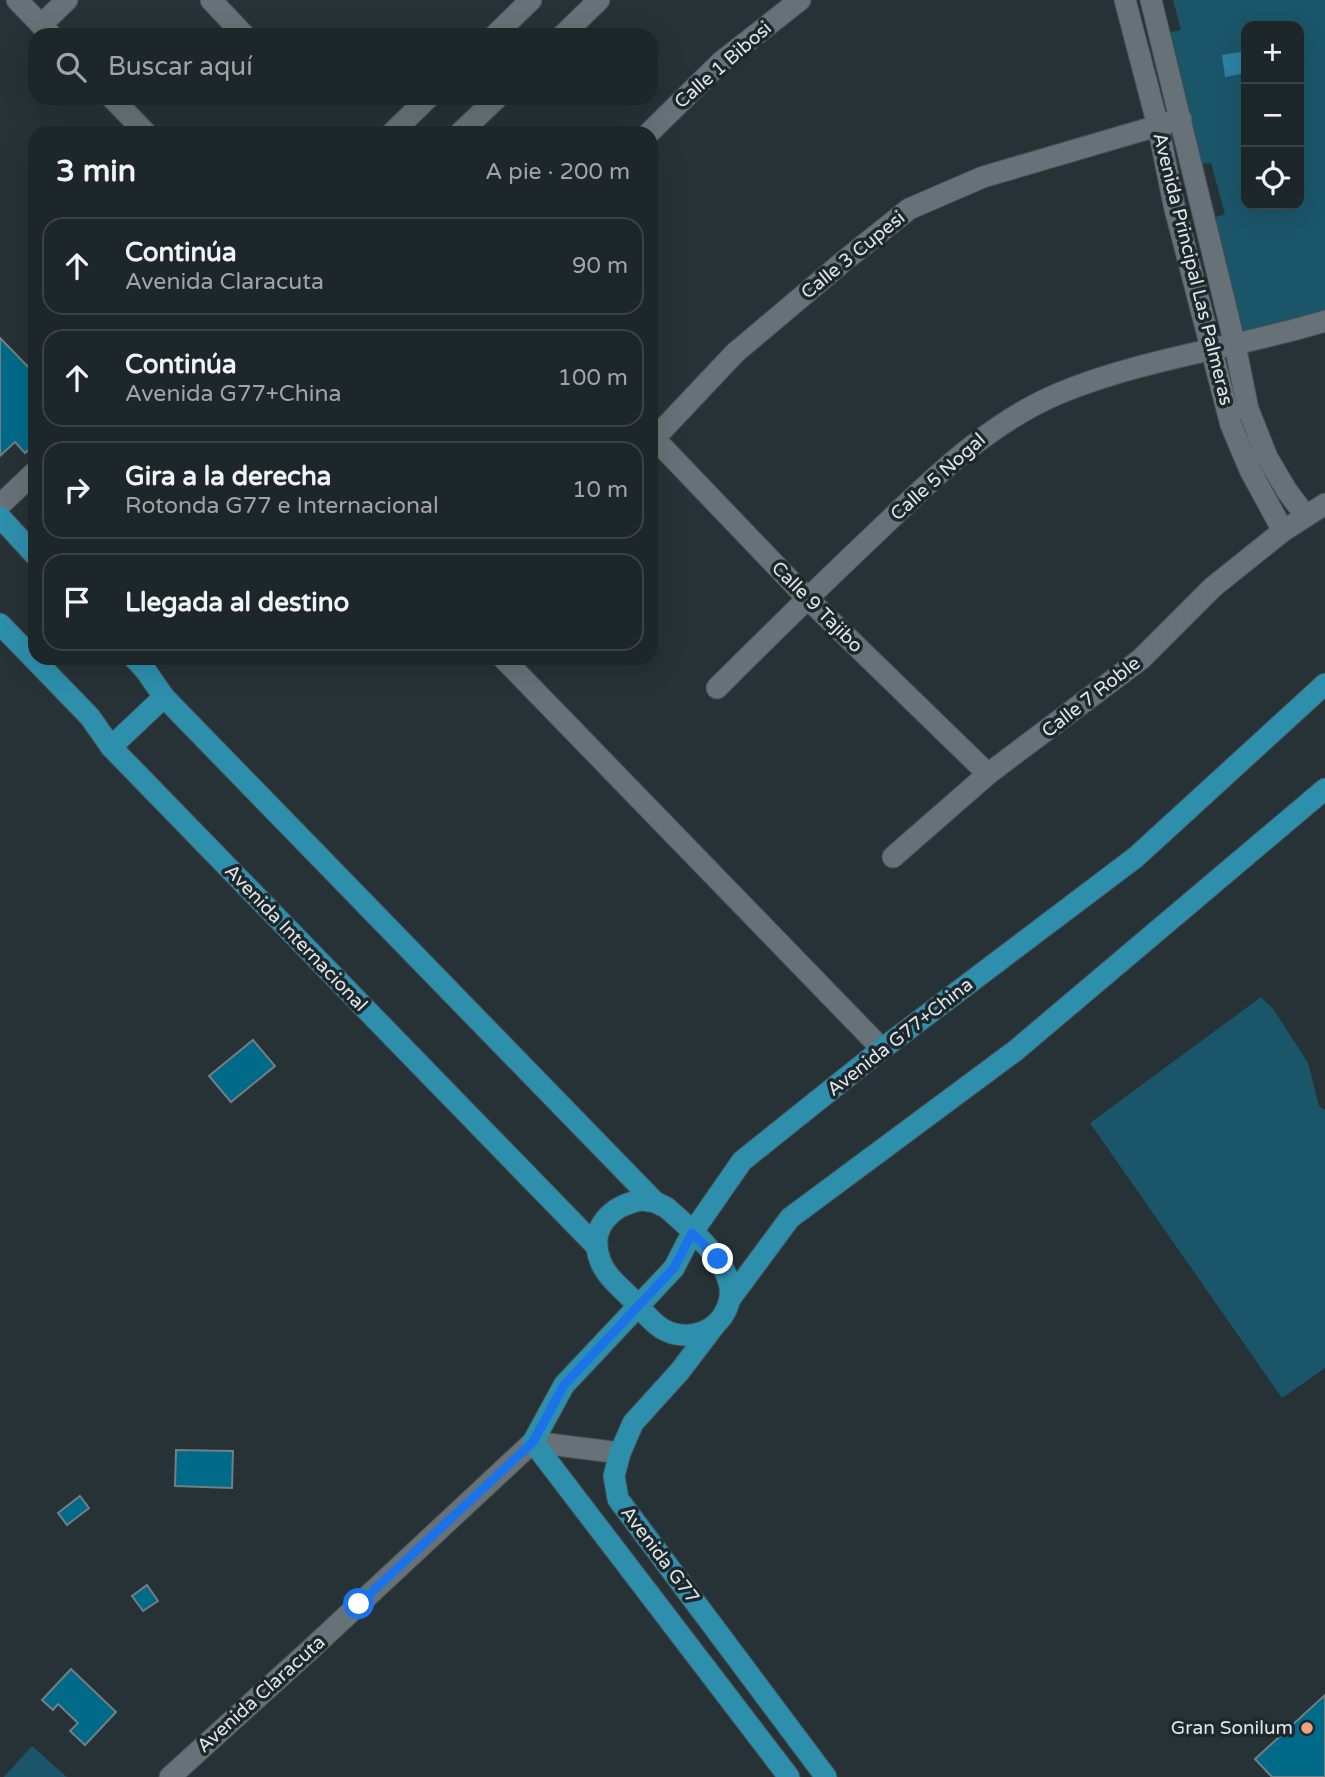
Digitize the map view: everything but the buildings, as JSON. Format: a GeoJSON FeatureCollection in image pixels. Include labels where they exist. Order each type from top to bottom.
{"type":"FeatureCollection","features":[{"type":"Feature","properties":{"kind":"main road"},"geometry":{"type":"LineString","coordinates":[[0,517],[28,544]]}},
{"type":"Feature","properties":{"kind":"main road","name":"Avenida Internacional"},"geometry":{"type":"LineString","coordinates":[[0,624],[28,653]]}},
{"type":"Feature","properties":{"kind":"main road","name":"Avenida Internacional"},"geometry":{"type":"LineString","coordinates":[[40,665],[90,717],[111,747],[597,1247]]}},
{"type":"Feature","properties":{"kind":"main road"},"geometry":{"type":"LineString","coordinates":[[140,665],[164,697],[655,1202]]}},
{"type":"Feature","properties":{"kind":"main road","name":"Avenida G77+China"},"geometry":{"type":"LineString","coordinates":[[533,1442],[564,1385],[674,1268],[692,1233],[742,1161],[882,1049],[1136,857],[1325,684]]}},
{"type":"Feature","properties":{"kind":"main road"},"geometry":{"type":"LineString","coordinates":[[111,747],[164,697]]}},
{"type":"Feature","properties":{"kind":"main road"},"geometry":{"type":"LineString","coordinates":[[730,1299],[790,1218],[1015,1051],[1325,789]]}},
{"type":"Feature","properties":{"kind":"main road"},"geometry":{"type":"LineString","coordinates":[[715,1325],[702,1333],[687,1336],[672,1334],[658,1326],[608,1275],[600,1262],[598,1232],[605,1218],[628,1202],[655,1202],[667,1208],[726,1270],[731,1284],[730,1299]]}},
{"type":"Feature","properties":{"kind":"main road","name":"Avenida G77"},"geometry":{"type":"LineString","coordinates":[[730,1299],[725,1314],[680,1371],[633,1423],[620,1453],[614,1476],[618,1499],[826,1777]]}},
{"type":"Feature","properties":{"kind":"main road","name":"Avenida G77"},"geometry":{"type":"LineString","coordinates":[[533,1442],[789,1777]]}},
{"type":"Feature","properties":{"kind":"street"},"geometry":{"type":"LineString","coordinates":[[17,0],[44,28]]}},
{"type":"Feature","properties":{"kind":"street"},"geometry":{"type":"LineString","coordinates":[[47,28],[67,0]]}},
{"type":"Feature","properties":{"kind":"street"},"geometry":{"type":"LineString","coordinates":[[211,0],[237,28]]}},
{"type":"Feature","properties":{"kind":"street"},"geometry":{"type":"LineString","coordinates":[[502,28],[531,0]]}},
{"type":"Feature","properties":{"kind":"street"},"geometry":{"type":"LineString","coordinates":[[569,28],[599,0]]}},
{"type":"Feature","properties":{"kind":"street","name":"Calle 1 Bibosi"},"geometry":{"type":"LineString","coordinates":[[656,126],[721,62],[800,0]]}},
{"type":"Feature","properties":{"kind":"street","name":"Avenida Principal Las Palmeras"},"geometry":{"type":"LineString","coordinates":[[1125,0],[1158,126],[1174,205],[1210,350],[1231,425],[1250,470],[1283,531]]}},
{"type":"Feature","properties":{"kind":"street","name":"Avenida Principal Las Palmeras"},"geometry":{"type":"LineString","coordinates":[[1151,0],[1236,345],[1248,409],[1267,457],[1305,515]]}},
{"type":"Feature","properties":{"kind":"street"},"geometry":{"type":"LineString","coordinates":[[119,105],[138,126]]}},
{"type":"Feature","properties":{"kind":"street"},"geometry":{"type":"LineString","coordinates":[[399,126],[421,105]]}},
{"type":"Feature","properties":{"kind":"street"},"geometry":{"type":"LineString","coordinates":[[467,126],[490,105]]}},
{"type":"Feature","properties":{"kind":"street","name":"Calle 3 Cupesi"},"geometry":{"type":"LineString","coordinates":[[658,433],[735,354],[909,209],[983,177],[1181,119]]}},
{"type":"Feature","properties":{"kind":"street","name":"Calle 5 Nogal"},"geometry":{"type":"LineString","coordinates":[[717,688],[915,495],[990,431],[1058,394],[1123,371],[1325,321]]}},
{"type":"Feature","properties":{"kind":"street","name":"Calle 9 Tajibo"},"geometry":{"type":"LineString","coordinates":[[658,445],[807,598],[988,774]]}},
{"type":"Feature","properties":{"kind":"street"},"geometry":{"type":"LineString","coordinates":[[0,505],[28,479]]}},
{"type":"Feature","properties":{"kind":"street","name":"Calle 7 Roble"},"geometry":{"type":"LineString","coordinates":[[893,857],[988,774],[1141,659],[1213,587],[1283,531],[1325,505]]}},
{"type":"Feature","properties":{"kind":"street"},"geometry":{"type":"LineString","coordinates":[[510,665],[882,1049]]}},
{"type":"Feature","properties":{"kind":"street"},"geometry":{"type":"LineString","coordinates":[[533,1442],[620,1453]]}},
{"type":"Feature","properties":{"kind":"street","name":"Avenida Claracuta"},"geometry":{"type":"LineString","coordinates":[[170,1777],[533,1442]]}},
{"type":"Feature","properties":{"kind":"shaded area"},"geometry":{"type":"Polygon","coordinates":[[[1173,0],[1325,0],[1325,311],[1316,317],[1248,335],[1238,325],[1213,218],[1225,214],[1211,163],[1199,164],[1167,33],[1181,30],[1173,0]]]}},
{"type":"Feature","properties":{"kind":"shaded area"},"geometry":{"type":"Polygon","coordinates":[[[1241,52],[1241,74],[1225,77],[1222,55],[1241,52]]]}},
{"type":"Feature","properties":{"kind":"shaded area"},"geometry":{"type":"Polygon","coordinates":[[[1261,997],[1274,1010],[1308,1063],[1319,1106],[1325,1110],[1325,1368],[1282,1398],[1090,1123],[1261,997]]]}},
{"type":"Feature","properties":{"kind":"shaded area"},"geometry":{"type":"Polygon","coordinates":[[[32,1746],[67,1777],[4,1777],[32,1746]]]}},
{"type":"Feature","properties":{"kind":"place","name":"Gran Sonilum"},"geometry":{"type":"Point","coordinates":[1307,1728]}},
{"type":"Feature","properties":{"kind":"route"},"geometry":{"type":"LineString","coordinates":[[359,1604],[533,1442],[564,1385],[674,1268],[692,1233],[718,1259]]}}]}
